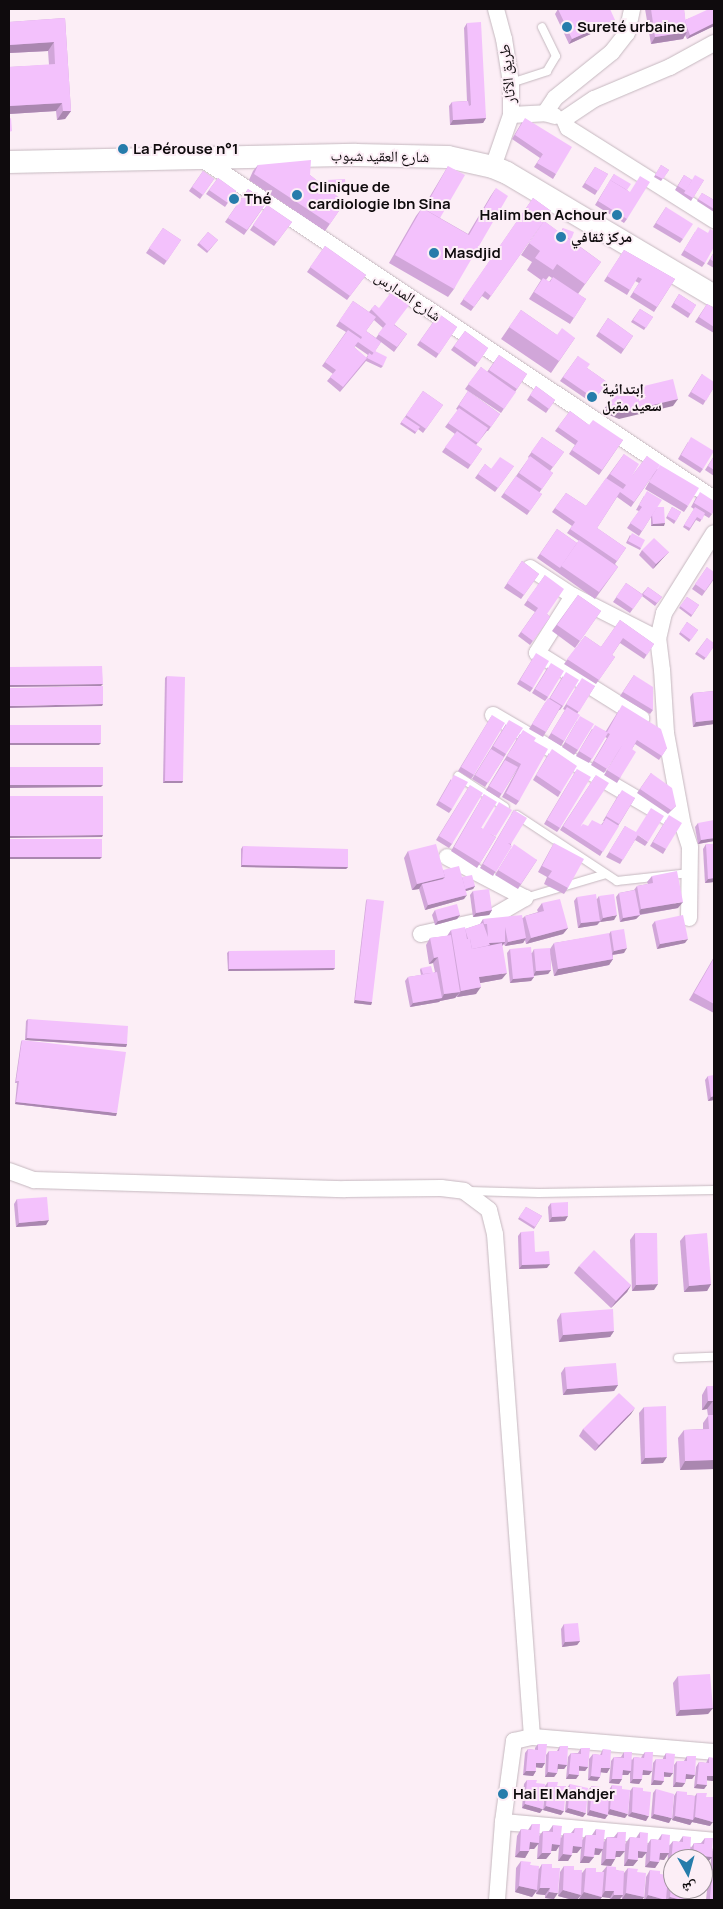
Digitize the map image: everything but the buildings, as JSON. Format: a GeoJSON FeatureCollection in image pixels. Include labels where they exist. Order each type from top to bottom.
{"type":"FeatureCollection","features":[{"type":"Feature","properties":{"kind":"main road","name":"شارع العقيد شبوب"},"geometry":{"type":"LineString","coordinates":[[9,162],[356,154],[448,157],[493,167],[558,202],[714,296]]}},
{"type":"Feature","properties":{"kind":"street","name":"طريق الآثار"},"geometry":{"type":"LineString","coordinates":[[493,167],[511,115],[510,83],[496,9]]}},
{"type":"Feature","properties":{"kind":"street"},"geometry":{"type":"LineString","coordinates":[[545,113],[555,98],[612,52],[626,33],[632,9]]}},
{"type":"Feature","properties":{"kind":"street"},"geometry":{"type":"LineString","coordinates":[[564,119],[594,99],[670,67],[714,44]]}},
{"type":"Feature","properties":{"kind":"street"},"geometry":{"type":"LineString","coordinates":[[555,98],[568,128],[714,220]]}},
{"type":"Feature","properties":{"kind":"street"},"geometry":{"type":"LineString","coordinates":[[511,115],[545,113],[564,119]]}},
{"type":"Feature","properties":{"kind":"street","name":"شارع المدارس"},"geometry":{"type":"LineString","coordinates":[[202,159],[714,499]]}},
{"type":"Feature","properties":{"kind":"street"},"geometry":{"type":"LineString","coordinates":[[689,918],[690,847],[683,826],[666,733],[658,639],[664,613],[714,533]]}},
{"type":"Feature","properties":{"kind":"street"},"geometry":{"type":"LineString","coordinates":[[530,568],[573,596],[658,639]]}},
{"type":"Feature","properties":{"kind":"street"},"geometry":{"type":"LineString","coordinates":[[573,596],[537,653],[666,733]]}},
{"type":"Feature","properties":{"kind":"street"},"geometry":{"type":"LineString","coordinates":[[494,715],[683,826]]}},
{"type":"Feature","properties":{"kind":"street"},"geometry":{"type":"LineString","coordinates":[[447,857],[525,898]]}},
{"type":"Feature","properties":{"kind":"street"},"geometry":{"type":"LineString","coordinates":[[421,934],[489,919],[525,898]]}},
{"type":"Feature","properties":{"kind":"street"},"geometry":{"type":"LineString","coordinates":[[9,1170],[34,1180],[345,1189],[441,1188],[464,1191],[489,1210],[495,1234],[532,1737]]}},
{"type":"Feature","properties":{"kind":"street"},"geometry":{"type":"LineString","coordinates":[[497,1900],[503,1822],[514,1741],[532,1737],[714,1752]]}},
{"type":"Feature","properties":{"kind":"street"},"geometry":{"type":"LineString","coordinates":[[503,1822],[714,1841]]}},
{"type":"Feature","properties":{"kind":"lane"},"geometry":{"type":"LineString","coordinates":[[510,83],[547,71],[556,56],[542,27]]}},
{"type":"Feature","properties":{"kind":"lane"},"geometry":{"type":"LineString","coordinates":[[458,776],[617,881],[690,873]]}},
{"type":"Feature","properties":{"kind":"lane"},"geometry":{"type":"LineString","coordinates":[[525,898],[606,874]]}},
{"type":"Feature","properties":{"kind":"lane"},"geometry":{"type":"LineString","coordinates":[[464,1191],[538,1193],[714,1190]]}},
{"type":"Feature","properties":{"kind":"lane"},"geometry":{"type":"LineString","coordinates":[[678,1358],[714,1357]]}},
{"type":"Feature","properties":{"kind":"place","name":"Sureté urbaine"},"geometry":{"type":"Point","coordinates":[567,27]}},
{"type":"Feature","properties":{"kind":"place","name":"La Pérouse n°1"},"geometry":{"type":"Point","coordinates":[123,149]}},
{"type":"Feature","properties":{"kind":"place","name":"Clinique de cardiologie Ibn Sina"},"geometry":{"type":"Point","coordinates":[297,195]}},
{"type":"Feature","properties":{"kind":"place","name":"Thé"},"geometry":{"type":"Point","coordinates":[234,199]}},
{"type":"Feature","properties":{"kind":"place","name":"Halim ben Achour"},"geometry":{"type":"Point","coordinates":[617,215]}},
{"type":"Feature","properties":{"kind":"place","name":"مركز ثقافي"},"geometry":{"type":"Point","coordinates":[561,237]}},
{"type":"Feature","properties":{"kind":"place","name":"Masdjid"},"geometry":{"type":"Point","coordinates":[434,253]}},
{"type":"Feature","properties":{"kind":"place","name":"إبتدائية سعيد مقبل"},"geometry":{"type":"Point","coordinates":[592,397]}},
{"type":"Feature","properties":{"kind":"place","name":"Hai El Mahdjer"},"geometry":{"type":"Point","coordinates":[503,1794]}}]}
